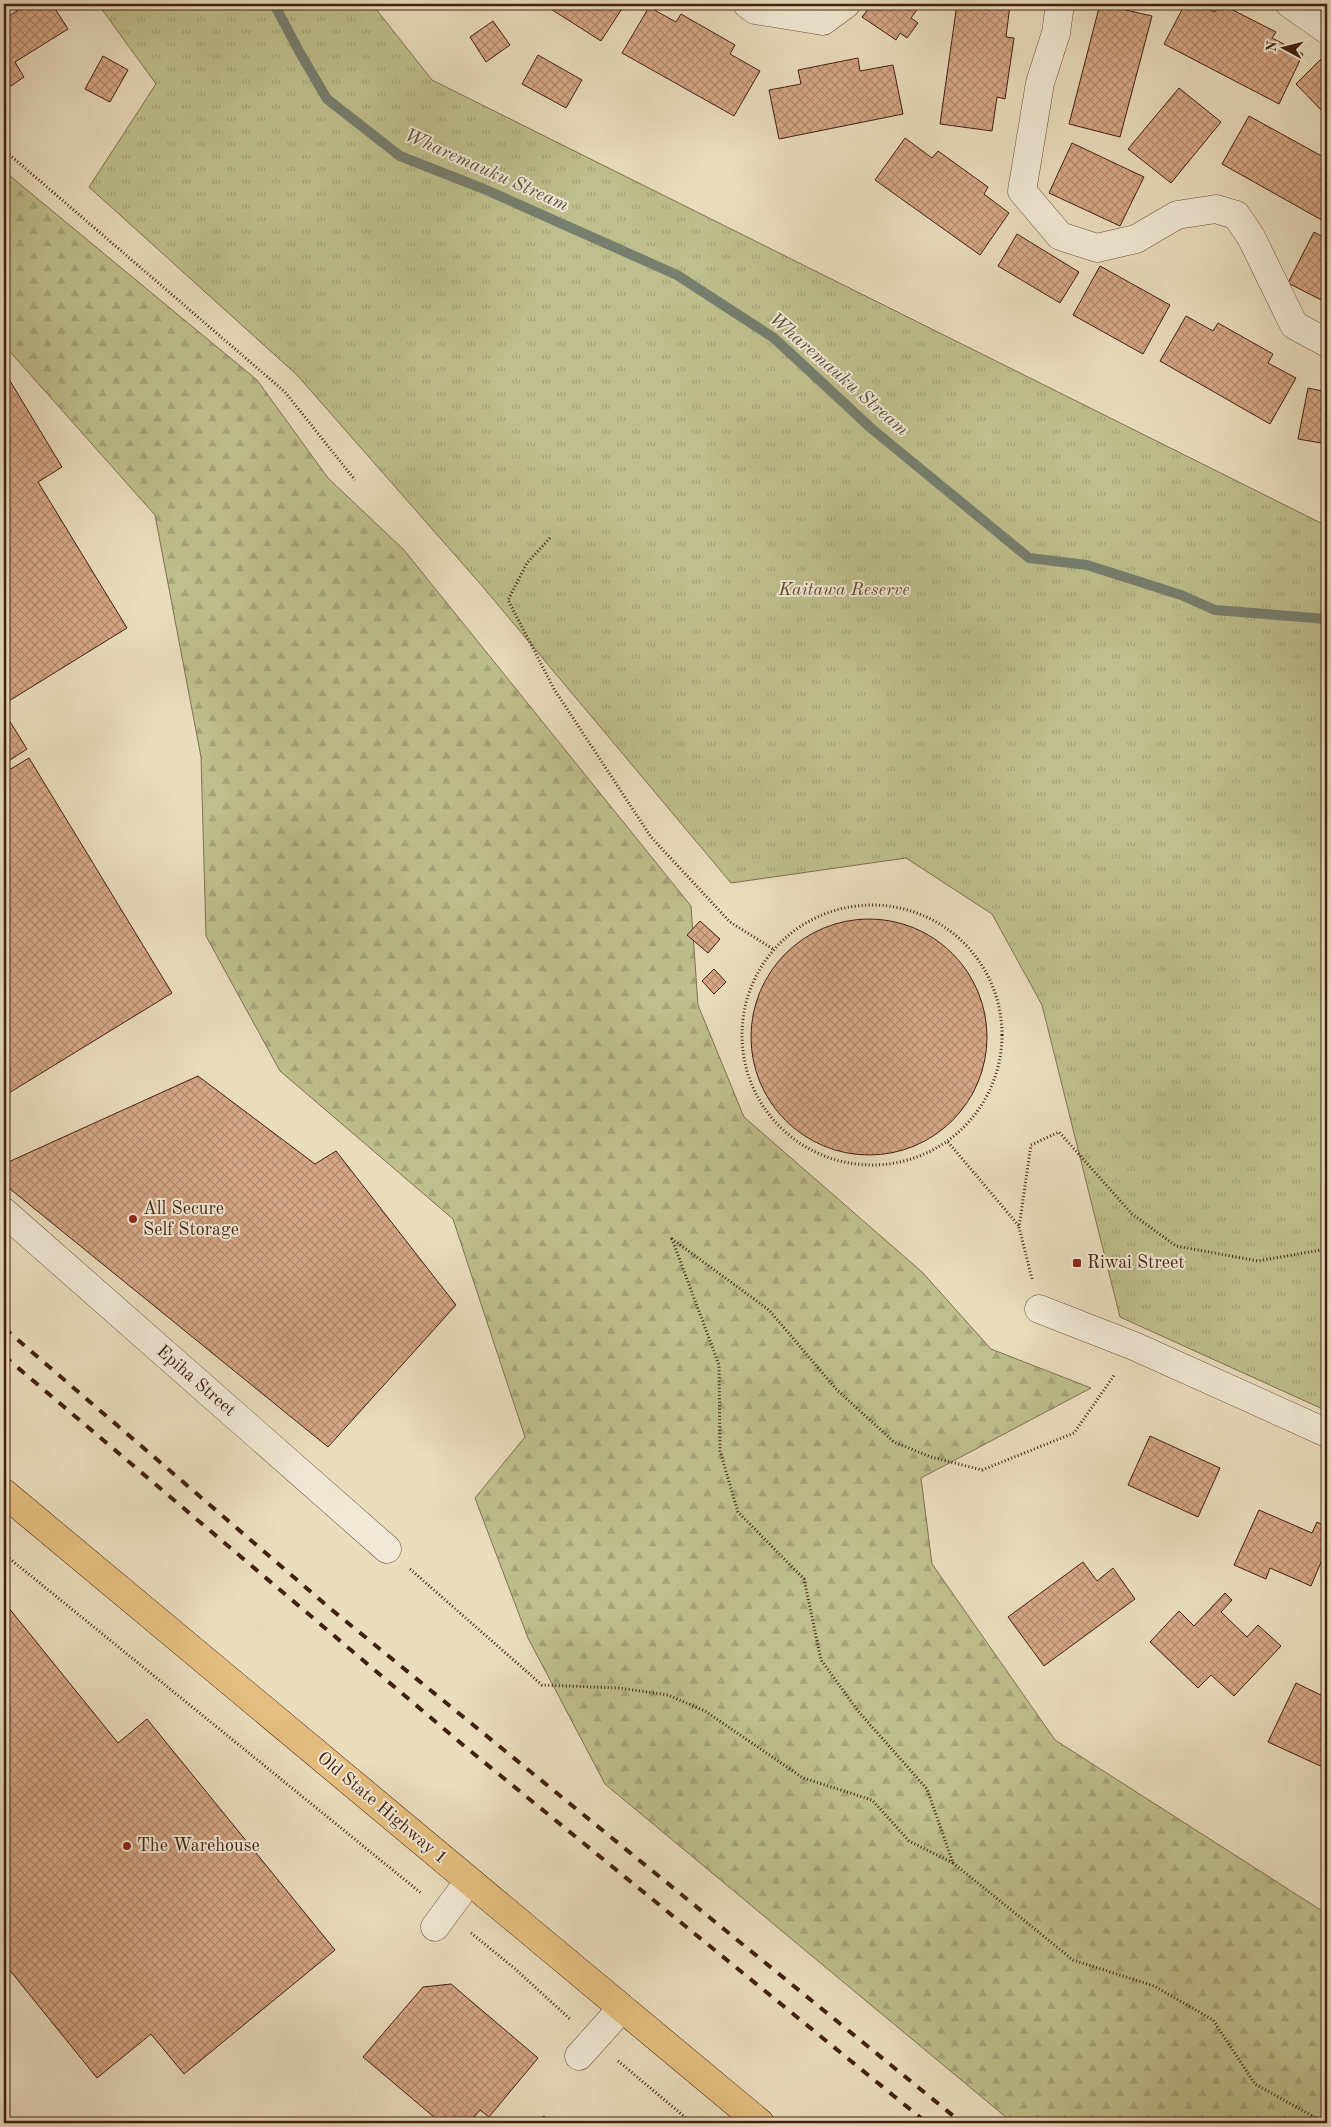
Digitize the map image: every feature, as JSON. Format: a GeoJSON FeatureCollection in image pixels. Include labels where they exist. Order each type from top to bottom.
{"type":"FeatureCollection","features":[{"type":"Feature","properties":{"kind":"main road","name":"Old State Highway 1"},"geometry":{"type":"LineString","coordinates":[[4,1493],[760,2123]]}},
{"type":"Feature","properties":{"kind":"street"},"geometry":{"type":"LineString","coordinates":[[748,4],[755,10],[823,21],[846,4]]}},
{"type":"Feature","properties":{"kind":"street"},"geometry":{"type":"LineString","coordinates":[[1060,4],[1056,32],[1040,83],[1022,191],[1060,236],[1097,248],[1136,239],[1177,215],[1216,209],[1236,215],[1251,237],[1294,325],[1327,343]]}},
{"type":"Feature","properties":{"kind":"street"},"geometry":{"type":"LineString","coordinates":[[1290,4],[1327,30]]}},
{"type":"Feature","properties":{"kind":"street","name":"Epiha Street"},"geometry":{"type":"LineString","coordinates":[[4,1212],[388,1549]]}},
{"type":"Feature","properties":{"kind":"street"},"geometry":{"type":"LineString","coordinates":[[1039,1309],[1134,1346],[1327,1433]]}},
{"type":"Feature","properties":{"kind":"street"},"geometry":{"type":"LineString","coordinates":[[440,1920],[469,1881]]}},
{"type":"Feature","properties":{"kind":"street"},"geometry":{"type":"LineString","coordinates":[[586,2047],[622,2008]]}},
{"type":"Feature","properties":{"kind":"path"},"geometry":{"type":"LineString","coordinates":[[4,150],[285,392],[355,480]]}},
{"type":"Feature","properties":{"kind":"path"},"geometry":{"type":"LineString","coordinates":[[550,538],[527,563],[508,600],[554,689],[651,838],[730,922],[773,949]]}},
{"type":"Feature","properties":{"kind":"path"},"geometry":{"type":"LineString","coordinates":[[848,906],[893,906],[934,920],[969,947],[992,984],[1002,1027],[998,1071],[978,1111],[948,1142],[910,1161],[868,1166],[828,1159],[791,1138],[763,1107],[746,1068],[741,1026],[751,985],[773,949],[807,921],[848,906]]}},
{"type":"Feature","properties":{"kind":"path"},"geometry":{"type":"LineString","coordinates":[[1039,1309],[1019,1227],[1031,1146],[1059,1132],[1132,1214],[1176,1246],[1258,1261],[1321,1250],[1327,1246]]}},
{"type":"Feature","properties":{"kind":"path"},"geometry":{"type":"LineString","coordinates":[[948,1142],[1019,1227]]}},
{"type":"Feature","properties":{"kind":"path"},"geometry":{"type":"LineString","coordinates":[[953,1863],[927,1788],[858,1711],[821,1660],[804,1578],[738,1512],[720,1451],[719,1365],[672,1239],[770,1310],[837,1390],[894,1442],[931,1457],[982,1470],[1074,1433],[1134,1346]]}},
{"type":"Feature","properties":{"kind":"path"},"geometry":{"type":"LineString","coordinates":[[388,1549],[542,1686],[618,1688],[668,1695],[705,1711],[802,1778],[872,1800],[909,1841],[953,1863],[1073,1960],[1154,1986],[1213,2020],[1255,2084],[1325,2123]]}},
{"type":"Feature","properties":{"kind":"path"},"geometry":{"type":"LineString","coordinates":[[4,1554],[440,1920],[513,1967],[586,2047],[692,2123]]}},
{"type":"Feature","properties":{"kind":"green space","name":"Kaitawa Reserve"},"geometry":{"type":"Polygon","coordinates":[[[98,4],[372,4],[432,80],[1327,526],[1327,1411],[1120,1317],[1042,1005],[992,914],[906,858],[731,883],[483,587],[297,375],[89,187],[156,84],[98,4]]]}},
{"type":"Feature","properties":{"kind":"green space"},"geometry":{"type":"Polygon","coordinates":[[[4,171],[257,380],[328,478],[404,550],[691,906],[698,1005],[744,1117],[922,1272],[991,1349],[1091,1388],[921,1478],[932,1564],[1055,1740],[1327,1914],[1327,2123],[1013,2123],[605,1784],[528,1638],[475,1498],[525,1437],[453,1219],[280,1071],[206,936],[201,757],[155,515],[4,345],[4,171]]]}},
{"type":"Feature","properties":{"kind":"building"},"geometry":{"type":"Polygon","coordinates":[[[12,4],[52,4],[68,29],[15,62],[24,77],[11,86],[4,75],[4,19],[17,11],[12,4]]]}},
{"type":"Feature","properties":{"kind":"building"},"geometry":{"type":"Polygon","coordinates":[[[543,4],[625,4],[601,41],[543,4]]]}},
{"type":"Feature","properties":{"kind":"building"},"geometry":{"type":"Polygon","coordinates":[[[872,4],[921,4],[911,18],[918,23],[907,38],[900,33],[896,40],[862,17],[872,4]]]}},
{"type":"Feature","properties":{"kind":"building"},"geometry":{"type":"Polygon","coordinates":[[[957,4],[1010,5],[1006,37],[1014,38],[1005,99],[997,97],[992,131],[940,124],[957,4]]]}},
{"type":"Feature","properties":{"kind":"building"},"geometry":{"type":"Polygon","coordinates":[[[1100,4],[1152,16],[1120,137],[1069,124],[1100,4]]]}},
{"type":"Feature","properties":{"kind":"building"},"geometry":{"type":"Polygon","coordinates":[[[1185,4],[1198,4],[1215,12],[1221,4],[1276,32],[1272,38],[1303,54],[1279,104],[1164,44],[1185,4]]]}},
{"type":"Feature","properties":{"kind":"building"},"geometry":{"type":"Polygon","coordinates":[[[649,7],[676,22],[681,14],[735,45],[730,54],[760,71],[734,116],[622,53],[649,7]]]}},
{"type":"Feature","properties":{"kind":"building"},"geometry":{"type":"Polygon","coordinates":[[[493,21],[510,45],[486,62],[470,37],[493,21]]]}},
{"type":"Feature","properties":{"kind":"building"},"geometry":{"type":"Polygon","coordinates":[[[538,55],[582,80],[566,108],[522,84],[538,55]]]}},
{"type":"Feature","properties":{"kind":"building"},"geometry":{"type":"Polygon","coordinates":[[[103,56],[128,70],[110,102],[85,89],[103,56]]]}},
{"type":"Feature","properties":{"kind":"building"},"geometry":{"type":"Polygon","coordinates":[[[858,58],[860,71],[893,65],[903,114],[779,139],[769,90],[801,84],[798,70],[858,58]]]}},
{"type":"Feature","properties":{"kind":"building"},"geometry":{"type":"Polygon","coordinates":[[[1322,58],[1327,63],[1327,116],[1296,84],[1322,58]]]}},
{"type":"Feature","properties":{"kind":"building"},"geometry":{"type":"Polygon","coordinates":[[[1179,88],[1221,122],[1171,183],[1128,149],[1179,88]]]}},
{"type":"Feature","properties":{"kind":"building"},"geometry":{"type":"Polygon","coordinates":[[[1249,116],[1327,159],[1327,223],[1222,164],[1249,116]]]}},
{"type":"Feature","properties":{"kind":"building"},"geometry":{"type":"Polygon","coordinates":[[[905,138],[932,158],[938,151],[988,187],[984,194],[1009,213],[980,255],[875,180],[905,138]]]}},
{"type":"Feature","properties":{"kind":"building"},"geometry":{"type":"Polygon","coordinates":[[[1072,143],[1144,177],[1120,226],[1049,193],[1072,143]]]}},
{"type":"Feature","properties":{"kind":"building"},"geometry":{"type":"Polygon","coordinates":[[[1314,232],[1327,239],[1327,303],[1288,283],[1314,232]]]}},
{"type":"Feature","properties":{"kind":"building"},"geometry":{"type":"Polygon","coordinates":[[[1017,234],[1079,272],[1060,303],[998,266],[1017,234]]]}},
{"type":"Feature","properties":{"kind":"building"},"geometry":{"type":"Polygon","coordinates":[[[1100,266],[1170,305],[1143,354],[1073,315],[1100,266]]]}},
{"type":"Feature","properties":{"kind":"building"},"geometry":{"type":"Polygon","coordinates":[[[1186,316],[1213,331],[1218,323],[1273,354],[1268,363],[1296,378],[1270,424],[1160,361],[1186,316]]]}},
{"type":"Feature","properties":{"kind":"building"},"geometry":{"type":"Polygon","coordinates":[[[4,371],[62,467],[38,482],[127,628],[4,704],[4,371]]]}},
{"type":"Feature","properties":{"kind":"building"},"geometry":{"type":"Polygon","coordinates":[[[1308,388],[1327,392],[1327,444],[1298,439],[1308,388]]]}},
{"type":"Feature","properties":{"kind":"building"},"geometry":{"type":"Polygon","coordinates":[[[4,712],[27,749],[4,764],[4,712]]]}},
{"type":"Feature","properties":{"kind":"building"},"geometry":{"type":"Polygon","coordinates":[[[29,758],[172,993],[4,1096],[4,773],[29,758]]]}},
{"type":"Feature","properties":{"kind":"building"},"geometry":{"type":"Polygon","coordinates":[[[869,919],[892,921],[925,933],[944,946],[960,962],[973,981],[982,1003],[987,1037],[985,1060],[973,1093],[960,1112],[944,1128],[925,1141],[903,1150],[869,1155],[846,1153],[813,1141],[794,1128],[778,1112],[765,1093],[756,1071],[751,1037],[753,1014],[765,981],[778,962],[794,946],[813,933],[835,924],[869,919]]]}},
{"type":"Feature","properties":{"kind":"building"},"geometry":{"type":"Polygon","coordinates":[[[700,921],[720,939],[708,953],[687,935],[700,921]]]}},
{"type":"Feature","properties":{"kind":"building"},"geometry":{"type":"Polygon","coordinates":[[[714,969],[726,982],[714,994],[702,981],[714,969]]]}},
{"type":"Feature","properties":{"kind":"building"},"geometry":{"type":"Polygon","coordinates":[[[198,1076],[315,1164],[336,1151],[456,1305],[328,1447],[4,1184],[4,1164],[198,1076]]]}},
{"type":"Feature","properties":{"kind":"building"},"geometry":{"type":"Polygon","coordinates":[[[1150,1436],[1220,1468],[1198,1517],[1128,1485],[1150,1436]]]}},
{"type":"Feature","properties":{"kind":"building"},"geometry":{"type":"Polygon","coordinates":[[[1259,1510],[1312,1533],[1317,1522],[1325,1526],[1322,1533],[1327,1536],[1327,1548],[1311,1586],[1270,1568],[1266,1579],[1234,1565],[1259,1510]]]}},
{"type":"Feature","properties":{"kind":"building"},"geometry":{"type":"Polygon","coordinates":[[[1083,1562],[1097,1581],[1113,1568],[1135,1599],[1044,1666],[1008,1617],[1083,1562]]]}},
{"type":"Feature","properties":{"kind":"building"},"geometry":{"type":"Polygon","coordinates":[[[1225,1593],[1232,1600],[1221,1612],[1247,1637],[1258,1625],[1281,1646],[1234,1696],[1211,1675],[1198,1688],[1150,1642],[1179,1611],[1194,1626],[1225,1593]]]}},
{"type":"Feature","properties":{"kind":"building","name":"The Warehouse"},"geometry":{"type":"Polygon","coordinates":[[[4,1602],[118,1743],[147,1719],[335,1950],[184,2074],[151,2034],[97,2078],[4,1963],[4,1602]]]}},
{"type":"Feature","properties":{"kind":"building"},"geometry":{"type":"Polygon","coordinates":[[[1296,1683],[1327,1698],[1327,1769],[1268,1742],[1296,1683]]]}},
{"type":"Feature","properties":{"kind":"building"},"geometry":{"type":"Polygon","coordinates":[[[451,1984],[538,2058],[489,2117],[480,2110],[469,2123],[441,2123],[363,2057],[423,1987],[451,1984]]]}},
{"type":"Feature","properties":{"kind":"building"},"geometry":{"type":"Polygon","coordinates":[[[544,2116],[551,2123],[535,2123],[544,2116]]]}},
{"type":"Feature","properties":{"kind":"waterway","name":"Wharemauku Stream"},"geometry":{"type":"LineString","coordinates":[[274,4],[327,99],[400,156],[484,189],[677,275],[774,338],[872,429],[1029,558],[1087,565],[1181,595],[1215,610],[1327,619]]}},
{"type":"Feature","properties":{"kind":"railway"},"geometry":{"type":"LineString","coordinates":[[4,1328],[332,1610],[962,2123]]}},
{"type":"Feature","properties":{"kind":"railway"},"geometry":{"type":"LineString","coordinates":[[4,1356],[463,1745],[927,2123]]}},
{"type":"Feature","properties":{"kind":"place","name":"All Secure Self Storage"},"geometry":{"type":"Point","coordinates":[133,1219]}},
{"type":"Feature","properties":{"kind":"place","name":"Riwai Street"},"geometry":{"type":"Point","coordinates":[1077,1263]}},
{"type":"Feature","properties":{"kind":"place","name":"The Warehouse"},"geometry":{"type":"Point","coordinates":[127,1846]}}]}
